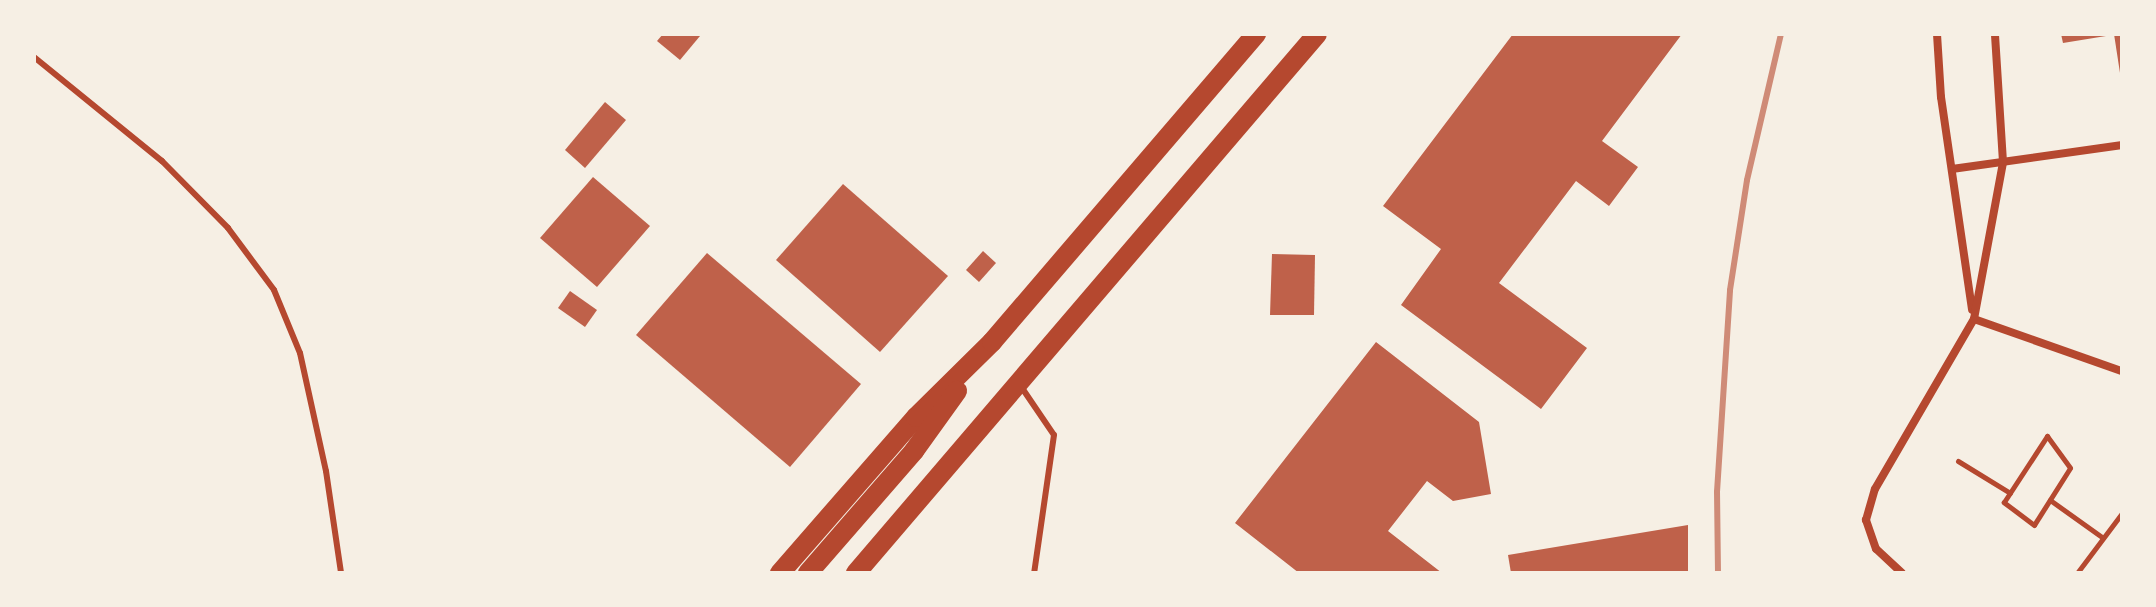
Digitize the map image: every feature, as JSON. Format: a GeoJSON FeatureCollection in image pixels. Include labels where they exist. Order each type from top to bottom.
{"type":"FeatureCollection","features":[{"type":"Feature","properties":{"kind":"main road"},"geometry":{"type":"LineString","coordinates":[[780,573],[916,417],[992,342],[1256,34]]}},
{"type":"Feature","properties":{"kind":"main road"},"geometry":{"type":"LineString","coordinates":[[856,573],[1317,34]]}},
{"type":"Feature","properties":{"kind":"main road"},"geometry":{"type":"LineString","coordinates":[[808,573],[914,451],[992,342]]}},
{"type":"Feature","properties":{"kind":"street"},"geometry":{"type":"LineString","coordinates":[[1937,34],[1952,169],[1974,319]]}},
{"type":"Feature","properties":{"kind":"street"},"geometry":{"type":"LineString","coordinates":[[1902,573],[1876,549],[1866,520],[1875,489],[1974,319],[2003,162],[1995,34]]}},
{"type":"Feature","properties":{"kind":"street"},"geometry":{"type":"LineString","coordinates":[[1952,169],[2122,145]]}},
{"type":"Feature","properties":{"kind":"street"},"geometry":{"type":"LineString","coordinates":[[1974,319],[2122,371]]}},
{"type":"Feature","properties":{"kind":"lane"},"geometry":{"type":"LineString","coordinates":[[34,57],[162,161],[228,228],[274,290],[300,353],[326,471],[341,573]]}},
{"type":"Feature","properties":{"kind":"lane"},"geometry":{"type":"LineString","coordinates":[[1019,385],[1054,435],[1034,573]]}},
{"type":"Feature","properties":{"kind":"path"},"geometry":{"type":"LineString","coordinates":[[2047,436],[2070,468],[2050,500],[2034,525],[2004,502],[2047,436]]}},
{"type":"Feature","properties":{"kind":"path"},"geometry":{"type":"LineString","coordinates":[[1958,461],[2010,493]]}},
{"type":"Feature","properties":{"kind":"path"},"geometry":{"type":"LineString","coordinates":[[2050,500],[2103,538]]}},
{"type":"Feature","properties":{"kind":"path"},"geometry":{"type":"LineString","coordinates":[[2077,573],[2122,515]]}},
{"type":"Feature","properties":{"kind":"building"},"geometry":{"type":"Polygon","coordinates":[[[663,34],[700,36],[680,60],[657,41],[663,34]]]}},
{"type":"Feature","properties":{"kind":"building"},"geometry":{"type":"Polygon","coordinates":[[[1513,34],[1682,34],[1602,141],[1638,167],[1609,206],[1576,181],[1499,283],[1587,348],[1541,409],[1401,305],[1441,249],[1383,206],[1513,34]]]}},
{"type":"Feature","properties":{"kind":"building"},"geometry":{"type":"Polygon","coordinates":[[[2061,34],[2106,34],[2106,36],[2063,43],[2061,34]]]}},
{"type":"Feature","properties":{"kind":"building"},"geometry":{"type":"Polygon","coordinates":[[[2114,34],[2122,34],[2122,73],[2120,73],[2114,34]]]}},
{"type":"Feature","properties":{"kind":"building"},"geometry":{"type":"Polygon","coordinates":[[[605,102],[626,120],[585,168],[565,150],[605,102]]]}},
{"type":"Feature","properties":{"kind":"building"},"geometry":{"type":"Polygon","coordinates":[[[593,177],[650,226],[597,287],[540,238],[593,177]]]}},
{"type":"Feature","properties":{"kind":"building"},"geometry":{"type":"Polygon","coordinates":[[[843,184],[948,276],[880,352],[776,260],[843,184]]]}},
{"type":"Feature","properties":{"kind":"building"},"geometry":{"type":"Polygon","coordinates":[[[983,251],[996,263],[979,282],[966,270],[983,251]]]}},
{"type":"Feature","properties":{"kind":"building"},"geometry":{"type":"Polygon","coordinates":[[[707,253],[861,384],[790,467],[636,335],[707,253]]]}},
{"type":"Feature","properties":{"kind":"building"},"geometry":{"type":"Polygon","coordinates":[[[1272,254],[1315,255],[1314,315],[1270,315],[1272,254]]]}},
{"type":"Feature","properties":{"kind":"building"},"geometry":{"type":"Polygon","coordinates":[[[570,291],[597,310],[585,327],[558,308],[570,291]]]}},
{"type":"Feature","properties":{"kind":"building"},"geometry":{"type":"Polygon","coordinates":[[[1376,342],[1479,422],[1491,494],[1453,501],[1427,481],[1388,531],[1442,573],[1299,573],[1235,523],[1376,342]]]}},
{"type":"Feature","properties":{"kind":"building"},"geometry":{"type":"Polygon","coordinates":[[[1688,525],[1688,573],[1511,573],[1508,555],[1688,525]]]}},
{"type":"Feature","properties":{"kind":"railway"},"geometry":{"type":"LineString","coordinates":[[1718,573],[1717,492],[1730,290],[1747,180],[1781,34]]}}]}
